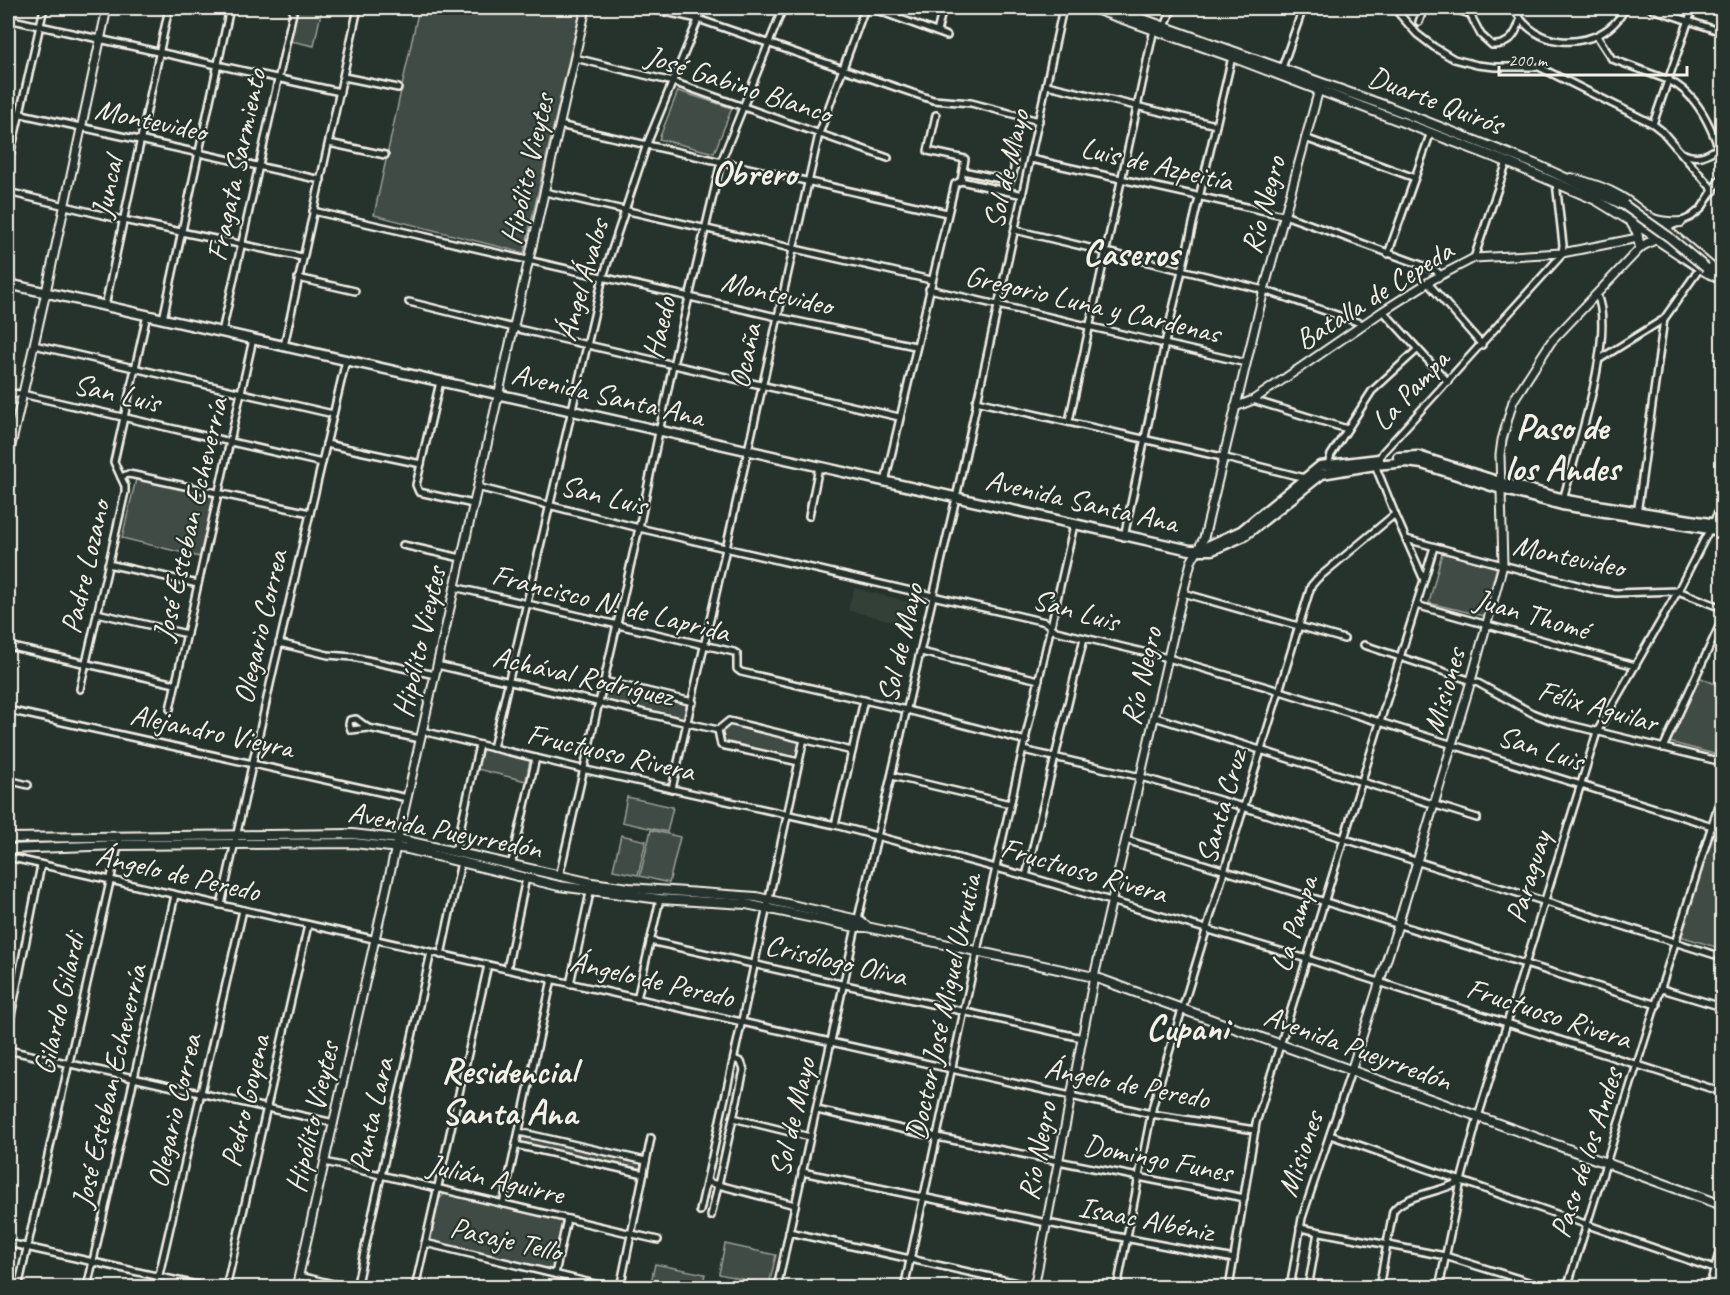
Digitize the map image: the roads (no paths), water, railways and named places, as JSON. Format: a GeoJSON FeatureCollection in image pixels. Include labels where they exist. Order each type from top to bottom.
{"type":"FeatureCollection","features":[{"type":"Feature","properties":{"kind":"main road","name":"Duarte Quirós"},"geometry":{"type":"LineString","coordinates":[[1092,8],[1320,85],[1526,161],[1596,200],[1703,268],[1722,277]]}},
{"type":"Feature","properties":{"kind":"main road","name":"Duarte Quirós"},"geometry":{"type":"LineString","coordinates":[[1112,8],[1282,68],[1431,132],[1624,206],[1670,237],[1703,268]]}},
{"type":"Feature","properties":{"kind":"main road"},"geometry":{"type":"LineString","coordinates":[[1557,179],[1583,181],[1608,190],[1655,222],[1681,222]]}},
{"type":"Feature","properties":{"kind":"main road"},"geometry":{"type":"LineString","coordinates":[[1647,216],[1655,228],[1654,237]]}},
{"type":"Feature","properties":{"kind":"main road"},"geometry":{"type":"LineString","coordinates":[[1629,220],[1635,228],[1640,244],[1669,231],[1722,277]]}},
{"type":"Feature","properties":{"kind":"main road","name":"Avenida Santa Ana"},"geometry":{"type":"LineString","coordinates":[[8,284],[1124,537],[1198,551]]}},
{"type":"Feature","properties":{"kind":"main road"},"geometry":{"type":"LineString","coordinates":[[1198,551],[1212,550],[1244,536],[1322,474],[1376,462]]}},
{"type":"Feature","properties":{"kind":"main road"},"geometry":{"type":"LineString","coordinates":[[1198,551],[1241,531],[1317,468],[1328,464],[1376,462],[1414,462],[1563,502],[1716,526],[1722,531]]}},
{"type":"Feature","properties":{"kind":"main road","name":"Avenida Pueyrredón"},"geometry":{"type":"LineString","coordinates":[[8,838],[338,833],[455,852],[591,887],[767,903],[1094,977],[1722,1205]]}},
{"type":"Feature","properties":{"kind":"main road","name":"Avenida Pueyrredón"},"geometry":{"type":"LineString","coordinates":[[8,849],[235,843],[397,844],[526,878],[660,898],[767,903]]}},
{"type":"Feature","properties":{"kind":"street"},"geometry":{"type":"LineString","coordinates":[[8,165],[44,8]]}},
{"type":"Feature","properties":{"kind":"street"},"geometry":{"type":"LineString","coordinates":[[8,458],[107,8]]}},
{"type":"Feature","properties":{"kind":"street","name":"Juncal"},"geometry":{"type":"LineString","coordinates":[[105,306],[170,8]]}},
{"type":"Feature","properties":{"kind":"street"},"geometry":{"type":"LineString","coordinates":[[163,319],[230,8]]}},
{"type":"Feature","properties":{"kind":"street","name":"Fragata Sarmiento"},"geometry":{"type":"LineString","coordinates":[[222,333],[294,8]]}},
{"type":"Feature","properties":{"kind":"street"},"geometry":{"type":"LineString","coordinates":[[284,346],[358,8]]}},
{"type":"Feature","properties":{"kind":"street","name":"Hipólito Vieytes"},"geometry":{"type":"LineString","coordinates":[[296,1287],[586,8]]}},
{"type":"Feature","properties":{"kind":"street"},"geometry":{"type":"LineString","coordinates":[[647,8],[698,19],[933,100],[970,103],[1040,121]]}},
{"type":"Feature","properties":{"kind":"street","name":"Ángel Ávalos"},"geometry":{"type":"LineString","coordinates":[[493,748],[603,277],[647,144],[703,8]]}},
{"type":"Feature","properties":{"kind":"street","name":"Haedo"},"geometry":{"type":"LineString","coordinates":[[559,877],[639,528],[673,365],[721,162],[783,8]]}},
{"type":"Feature","properties":{"kind":"street","name":"Ocaña"},"geometry":{"type":"LineString","coordinates":[[672,789],[819,134],[865,8]]}},
{"type":"Feature","properties":{"kind":"street"},"geometry":{"type":"LineString","coordinates":[[871,8],[946,36]]}},
{"type":"Feature","properties":{"kind":"street"},"geometry":{"type":"LineString","coordinates":[[937,32],[943,8]]}},
{"type":"Feature","properties":{"kind":"street","name":"Sol de Mayo"},"geometry":{"type":"LineString","coordinates":[[777,1287],[857,924],[934,597],[1063,8]]}},
{"type":"Feature","properties":{"kind":"street"},"geometry":{"type":"LineString","coordinates":[[1166,27],[1172,8]]}},
{"type":"Feature","properties":{"kind":"street"},"geometry":{"type":"LineString","coordinates":[[1282,68],[1304,8]]}},
{"type":"Feature","properties":{"kind":"street"},"geometry":{"type":"LineString","coordinates":[[1394,8],[1417,34],[1454,59],[1477,66],[1495,68],[1539,67],[1653,124],[1662,131],[1714,191]]}},
{"type":"Feature","properties":{"kind":"street"},"geometry":{"type":"LineString","coordinates":[[1419,22],[1424,8]]}},
{"type":"Feature","properties":{"kind":"street"},"geometry":{"type":"LineString","coordinates":[[1451,8],[1470,14],[1481,35],[1492,45],[1507,43],[1513,38],[1520,20]]}},
{"type":"Feature","properties":{"kind":"street"},"geometry":{"type":"LineString","coordinates":[[1514,8],[1520,20],[1535,33],[1549,38],[1579,40],[1598,36],[1618,19],[1625,8]]}},
{"type":"Feature","properties":{"kind":"street"},"geometry":{"type":"LineString","coordinates":[[1650,8],[1722,32]]}},
{"type":"Feature","properties":{"kind":"street"},"geometry":{"type":"LineString","coordinates":[[1653,124],[1693,8]]}},
{"type":"Feature","properties":{"kind":"street"},"geometry":{"type":"LineString","coordinates":[[8,19],[340,92]]}},
{"type":"Feature","properties":{"kind":"street"},"geometry":{"type":"LineString","coordinates":[[1069,421],[1154,29]]}},
{"type":"Feature","properties":{"kind":"street"},"geometry":{"type":"LineString","coordinates":[[1598,36],[1612,59],[1668,80],[1682,89],[1701,110],[1714,133],[1722,156]]}},
{"type":"Feature","properties":{"kind":"street"},"geometry":{"type":"LineString","coordinates":[[1124,537],[1232,57]]}},
{"type":"Feature","properties":{"kind":"street","name":"José Gabino Blanco"},"geometry":{"type":"LineString","coordinates":[[575,58],[673,82],[888,158]]}},
{"type":"Feature","properties":{"kind":"street"},"geometry":{"type":"LineString","coordinates":[[344,77],[399,88]]}},
{"type":"Feature","properties":{"kind":"street"},"geometry":{"type":"LineString","coordinates":[[1047,85],[1216,125]]}},
{"type":"Feature","properties":{"kind":"street","name":"Río Negro"},"geometry":{"type":"LineString","coordinates":[[1036,1287],[1094,977],[1183,593],[1191,562],[1204,538],[1283,215],[1320,85]]}},
{"type":"Feature","properties":{"kind":"street","name":"Montevideo"},"geometry":{"type":"LineString","coordinates":[[8,111],[321,180]]}},
{"type":"Feature","properties":{"kind":"street"},"geometry":{"type":"LineString","coordinates":[[936,115],[928,151],[965,159],[961,181]]}},
{"type":"Feature","properties":{"kind":"street"},"geometry":{"type":"LineString","coordinates":[[559,125],[947,213]]}},
{"type":"Feature","properties":{"kind":"street"},"geometry":{"type":"LineString","coordinates":[[1388,254],[1431,132]]}},
{"type":"Feature","properties":{"kind":"street"},"geometry":{"type":"LineString","coordinates":[[1305,138],[1415,178]]}},
{"type":"Feature","properties":{"kind":"street"},"geometry":{"type":"LineString","coordinates":[[1680,153],[1701,158],[1719,147],[1722,138]]}},
{"type":"Feature","properties":{"kind":"street"},"geometry":{"type":"LineString","coordinates":[[329,143],[385,155]]}},
{"type":"Feature","properties":{"kind":"street"},"geometry":{"type":"LineString","coordinates":[[963,171],[1010,181],[1015,160],[1010,145]]}},
{"type":"Feature","properties":{"kind":"street","name":"Luis de Azpeitía"},"geometry":{"type":"LineString","coordinates":[[1031,159],[1283,215],[1435,270],[1441,275]]}},
{"type":"Feature","properties":{"kind":"street"},"geometry":{"type":"LineString","coordinates":[[1474,258],[1507,162]]}},
{"type":"Feature","properties":{"kind":"street"},"geometry":{"type":"LineString","coordinates":[[1669,231],[1701,209],[1722,176]]}},
{"type":"Feature","properties":{"kind":"street"},"geometry":{"type":"LineString","coordinates":[[1557,179],[1563,253]]}},
{"type":"Feature","properties":{"kind":"street"},"geometry":{"type":"LineString","coordinates":[[885,482],[953,188],[961,181],[1023,195]]}},
{"type":"Feature","properties":{"kind":"street"},"geometry":{"type":"LineString","coordinates":[[8,192],[123,220],[302,257]]}},
{"type":"Feature","properties":{"kind":"street","name":"Gregorio Luna y Cardenas"},"geometry":{"type":"LineString","coordinates":[[545,192],[931,280]]}},
{"type":"Feature","properties":{"kind":"street","name":"Montevideo"},"geometry":{"type":"LineString","coordinates":[[313,211],[777,317],[915,346]]}},
{"type":"Feature","properties":{"kind":"street"},"geometry":{"type":"LineString","coordinates":[[1015,230],[1264,290],[1363,324]]}},
{"type":"Feature","properties":{"kind":"street","name":"Batalla de Cepeda"},"geometry":{"type":"LineString","coordinates":[[1235,407],[1253,400],[1383,311],[1441,275],[1474,258],[1563,253],[1640,244]]}},
{"type":"Feature","properties":{"kind":"street","name":"Misiones"},"geometry":{"type":"LineString","coordinates":[[1290,1287],[1300,1228],[1381,983],[1453,744],[1503,565],[1500,447],[1513,401],[1551,342],[1597,295],[1640,244]]}},
{"type":"Feature","properties":{"kind":"street","name":"La Pampa"},"geometry":{"type":"LineString","coordinates":[[1424,580],[1395,514],[1376,462],[1563,253]]}},
{"type":"Feature","properties":{"kind":"street"},"geometry":{"type":"LineString","coordinates":[[1600,359],[1664,319],[1703,268]]}},
{"type":"Feature","properties":{"kind":"street"},"geometry":{"type":"LineString","coordinates":[[298,278],[355,291]]}},
{"type":"Feature","properties":{"kind":"street"},"geometry":{"type":"LineString","coordinates":[[1428,283],[1482,345]]}},
{"type":"Feature","properties":{"kind":"street","name":"Gregorio Luna y Cardenas"},"geometry":{"type":"LineString","coordinates":[[929,289],[1246,363]]}},
{"type":"Feature","properties":{"kind":"street"},"geometry":{"type":"LineString","coordinates":[[1563,502],[1600,359],[1601,305],[1597,295]]}},
{"type":"Feature","properties":{"kind":"street"},"geometry":{"type":"LineString","coordinates":[[410,302],[899,417]]}},
{"type":"Feature","properties":{"kind":"street"},"geometry":{"type":"LineString","coordinates":[[1383,311],[1448,382]]}},
{"type":"Feature","properties":{"kind":"street","name":"Padre Lozano"},"geometry":{"type":"LineString","coordinates":[[80,690],[125,492],[114,462],[147,315]]}},
{"type":"Feature","properties":{"kind":"street"},"geometry":{"type":"LineString","coordinates":[[1637,515],[1664,319]]}},
{"type":"Feature","properties":{"kind":"street","name":"José Esteban Echeverría"},"geometry":{"type":"LineString","coordinates":[[170,709],[253,339]]}},
{"type":"Feature","properties":{"kind":"street"},"geometry":{"type":"LineString","coordinates":[[34,345],[333,414]]}},
{"type":"Feature","properties":{"kind":"street"},"geometry":{"type":"LineString","coordinates":[[1328,464],[1347,429],[1377,386],[1418,350]]}},
{"type":"Feature","properties":{"kind":"street","name":"Olegario Correa"},"geometry":{"type":"LineString","coordinates":[[220,905],[346,360]]}},
{"type":"Feature","properties":{"kind":"street"},"geometry":{"type":"LineString","coordinates":[[440,382],[417,489],[420,492],[473,504]]}},
{"type":"Feature","properties":{"kind":"street","name":"San Luis"},"geometry":{"type":"LineString","coordinates":[[8,393],[22,394],[322,463]]}},
{"type":"Feature","properties":{"kind":"street"},"geometry":{"type":"LineString","coordinates":[[1253,400],[1347,429]]}},
{"type":"Feature","properties":{"kind":"street"},"geometry":{"type":"LineString","coordinates":[[976,401],[1305,478]]}},
{"type":"Feature","properties":{"kind":"street"},"geometry":{"type":"LineString","coordinates":[[326,444],[421,465]]}},
{"type":"Feature","properties":{"kind":"street"},"geometry":{"type":"LineString","coordinates":[[809,516],[819,467]]}},
{"type":"Feature","properties":{"kind":"street"},"geometry":{"type":"LineString","coordinates":[[121,477],[128,474],[134,475],[310,513]]}},
{"type":"Feature","properties":{"kind":"street","name":"San Luis"},"geometry":{"type":"LineString","coordinates":[[477,487],[639,528],[1045,622],[1051,628],[1168,658],[1280,691],[1722,829]]}},
{"type":"Feature","properties":{"kind":"street","name":"Paraguay"},"geometry":{"type":"LineString","coordinates":[[1439,1287],[1461,1181],[1478,1117],[1597,732],[1716,526],[1722,504]]}},
{"type":"Feature","properties":{"kind":"street","name":"Santa Cruz"},"geometry":{"type":"LineString","coordinates":[[1117,1287],[1151,1114],[1313,583],[1395,514]]}},
{"type":"Feature","properties":{"kind":"street","name":"Doctor José Miguel Urrutia"},"geometry":{"type":"LineString","coordinates":[[904,1287],[977,951],[1074,525]]}},
{"type":"Feature","properties":{"kind":"street","name":"Montevideo"},"geometry":{"type":"LineString","coordinates":[[1406,539],[1609,592],[1678,591],[1722,608]]}},
{"type":"Feature","properties":{"kind":"street"},"geometry":{"type":"LineString","coordinates":[[403,545],[461,558]]}},
{"type":"Feature","properties":{"kind":"street","name":"La Pampa"},"geometry":{"type":"LineString","coordinates":[[1229,1287],[1255,1131],[1434,548]]}},
{"type":"Feature","properties":{"kind":"street"},"geometry":{"type":"LineString","coordinates":[[108,564],[198,584]]}},
{"type":"Feature","properties":{"kind":"street","name":"Francisco N. de Laprida"},"geometry":{"type":"LineString","coordinates":[[454,586],[734,652],[737,654],[737,669],[741,672],[908,710],[1026,741]]}},
{"type":"Feature","properties":{"kind":"street"},"geometry":{"type":"LineString","coordinates":[[1183,593],[1344,639]]}},
{"type":"Feature","properties":{"kind":"street","name":"Juan Thomé"},"geometry":{"type":"LineString","coordinates":[[1416,605],[1635,666]]}},
{"type":"Feature","properties":{"kind":"street"},"geometry":{"type":"LineString","coordinates":[[97,613],[187,634]]}},
{"type":"Feature","properties":{"kind":"street"},"geometry":{"type":"LineString","coordinates":[[1663,748],[1722,620]]}},
{"type":"Feature","properties":{"kind":"street"},"geometry":{"type":"LineString","coordinates":[[1026,876],[1084,638]]}},
{"type":"Feature","properties":{"kind":"street"},"geometry":{"type":"LineString","coordinates":[[279,643],[328,656],[353,657],[435,675]]}},
{"type":"Feature","properties":{"kind":"street","name":"Félix Aguilar"},"geometry":{"type":"LineString","coordinates":[[1364,645],[1471,681],[1541,717],[1722,762]]}},
{"type":"Feature","properties":{"kind":"street"},"geometry":{"type":"LineString","coordinates":[[8,646],[176,684]]}},
{"type":"Feature","properties":{"kind":"street"},"geometry":{"type":"LineString","coordinates":[[921,652],[1040,680]]}},
{"type":"Feature","properties":{"kind":"street","name":"Achával Rodríguez"},"geometry":{"type":"LineString","coordinates":[[437,665],[688,723],[718,729],[729,721],[852,751]]}},
{"type":"Feature","properties":{"kind":"street"},"geometry":{"type":"LineString","coordinates":[[604,681],[693,702]]}},
{"type":"Feature","properties":{"kind":"street"},"geometry":{"type":"LineString","coordinates":[[835,825],[864,700]]}},
{"type":"Feature","properties":{"kind":"street","name":"Alejandro Vieyra"},"geometry":{"type":"LineString","coordinates":[[8,710],[407,798]]}},
{"type":"Feature","properties":{"kind":"street"},"geometry":{"type":"LineString","coordinates":[[1155,717],[1477,818]]}},
{"type":"Feature","properties":{"kind":"street","name":"Fructuoso Rivera"},"geometry":{"type":"LineString","coordinates":[[368,729],[421,735],[493,748],[835,825],[997,867],[1307,959],[1722,1092]]}},
{"type":"Feature","properties":{"kind":"street"},"geometry":{"type":"LineString","coordinates":[[718,729],[721,745],[799,762]]}},
{"type":"Feature","properties":{"kind":"street"},"geometry":{"type":"LineString","coordinates":[[700,1212],[804,740]]}},
{"type":"Feature","properties":{"kind":"street"},"geometry":{"type":"LineString","coordinates":[[455,852],[479,745]]}},
{"type":"Feature","properties":{"kind":"street"},"geometry":{"type":"LineString","coordinates":[[1023,750],[1141,777],[1243,807],[1722,957]]}},
{"type":"Feature","properties":{"kind":"street"},"geometry":{"type":"LineString","coordinates":[[511,866],[536,758]]}},
{"type":"Feature","properties":{"kind":"street"},"geometry":{"type":"LineString","coordinates":[[892,776],[1010,804]]}},
{"type":"Feature","properties":{"kind":"street"},"geometry":{"type":"LineString","coordinates":[[8,780],[28,785]]}},
{"type":"Feature","properties":{"kind":"street","name":"Paso de los Andes"},"geometry":{"type":"LineString","coordinates":[[1567,1287],[1722,793]]}},
{"type":"Feature","properties":{"kind":"street","name":"Gilardo Gilardi"},"geometry":{"type":"LineString","coordinates":[[18,1287],[119,845],[119,836]]}},
{"type":"Feature","properties":{"kind":"street"},"geometry":{"type":"LineString","coordinates":[[1126,840],[1657,1005]]}},
{"type":"Feature","properties":{"kind":"street","name":"Ángelo de Peredo"},"geometry":{"type":"LineString","coordinates":[[8,857],[1151,1114],[1255,1131]]}},
{"type":"Feature","properties":{"kind":"street"},"geometry":{"type":"LineString","coordinates":[[441,955],[461,862]]}},
{"type":"Feature","properties":{"kind":"street"},"geometry":{"type":"LineString","coordinates":[[8,1031],[9,1013],[41,865]]}},
{"type":"Feature","properties":{"kind":"street"},"geometry":{"type":"LineString","coordinates":[[507,969],[526,878]]}},
{"type":"Feature","properties":{"kind":"street"},"geometry":{"type":"LineString","coordinates":[[570,984],[591,887]]}},
{"type":"Feature","properties":{"kind":"street","name":"José Esteban Echeverría"},"geometry":{"type":"LineString","coordinates":[[87,1287],[175,895]]}},
{"type":"Feature","properties":{"kind":"street"},"geometry":{"type":"LineString","coordinates":[[638,999],[660,898]]}},
{"type":"Feature","properties":{"kind":"street","name":"Olegario Correa"},"geometry":{"type":"LineString","coordinates":[[156,1287],[243,910]]}},
{"type":"Feature","properties":{"kind":"street","name":"Pedro Goyena"},"geometry":{"type":"LineString","coordinates":[[226,1287],[308,925]]}},
{"type":"Feature","properties":{"kind":"street","name":"Crisólogo Oliva"},"geometry":{"type":"LineString","coordinates":[[650,941],[1082,1038]]}},
{"type":"Feature","properties":{"kind":"street","name":"Punta Lara"},"geometry":{"type":"LineString","coordinates":[[356,1287],[431,952]]}},
{"type":"Feature","properties":{"kind":"street"},"geometry":{"type":"LineString","coordinates":[[415,1287],[488,965]]}},
{"type":"Feature","properties":{"kind":"street"},"geometry":{"type":"LineString","coordinates":[[503,1204],[552,979]]}},
{"type":"Feature","properties":{"kind":"street"},"geometry":{"type":"LineString","coordinates":[[1662,989],[1722,1007]]}},
{"type":"Feature","properties":{"kind":"street"},"geometry":{"type":"LineString","coordinates":[[8,1050],[334,1124]]}},
{"type":"Feature","properties":{"kind":"street"},"geometry":{"type":"LineString","coordinates":[[711,1216],[744,1070],[741,1062],[734,1059]]}},
{"type":"Feature","properties":{"kind":"street","name":"Domingo Funes"},"geometry":{"type":"LineString","coordinates":[[817,1110],[937,1137],[1244,1198]]}},
{"type":"Feature","properties":{"kind":"street"},"geometry":{"type":"LineString","coordinates":[[733,1118],[810,1137]]}},
{"type":"Feature","properties":{"kind":"street"},"geometry":{"type":"LineString","coordinates":[[519,1132],[646,1161]]}},
{"type":"Feature","properties":{"kind":"street"},"geometry":{"type":"LineString","coordinates":[[1330,1135],[1714,1269]]}},
{"type":"Feature","properties":{"kind":"street"},"geometry":{"type":"LineString","coordinates":[[620,1287],[651,1138]]}},
{"type":"Feature","properties":{"kind":"street"},"geometry":{"type":"LineString","coordinates":[[516,1145],[644,1174]]}},
{"type":"Feature","properties":{"kind":"street","name":"Julián Aguirre"},"geometry":{"type":"LineString","coordinates":[[325,1161],[658,1240]]}},
{"type":"Feature","properties":{"kind":"street","name":"Isaac Albéniz"},"geometry":{"type":"LineString","coordinates":[[802,1172],[1234,1259]]}},
{"type":"Feature","properties":{"kind":"street"},"geometry":{"type":"LineString","coordinates":[[1379,1287],[1393,1212],[1399,1203],[1461,1181]]}},
{"type":"Feature","properties":{"kind":"street"},"geometry":{"type":"LineString","coordinates":[[707,1182],[795,1205]]}},
{"type":"Feature","properties":{"kind":"street"},"geometry":{"type":"LineString","coordinates":[[555,1274],[567,1219]]}},
{"type":"Feature","properties":{"kind":"street"},"geometry":{"type":"LineString","coordinates":[[1300,1228],[1445,1256],[1548,1287]]}},
{"type":"Feature","properties":{"kind":"street"},"geometry":{"type":"LineString","coordinates":[[789,1232],[1036,1287]]}},
{"type":"Feature","properties":{"kind":"street","name":"Misiones"},"geometry":{"type":"LineString","coordinates":[[1308,1287],[1318,1232]]}},
{"type":"Feature","properties":{"kind":"street"},"geometry":{"type":"LineString","coordinates":[[8,1243],[210,1287]]}},
{"type":"Feature","properties":{"kind":"street","name":"Pasaje Tello"},"geometry":{"type":"LineString","coordinates":[[425,1243],[612,1287]]}},
{"type":"Feature","properties":{"kind":"street"},"geometry":{"type":"LineString","coordinates":[[1709,1287],[1722,1243]]}},
{"type":"Feature","properties":{"kind":"street"},"geometry":{"type":"LineString","coordinates":[[299,1276],[351,1287]]}},
{"type":"Feature","properties":{"kind":"district","name":"Obrero"},"geometry":{"type":"Point","coordinates":[754,173]}},
{"type":"Feature","properties":{"kind":"district","name":"Caseros"},"geometry":{"type":"Point","coordinates":[1131,253]}},
{"type":"Feature","properties":{"kind":"district","name":"Paso de los Andes"},"geometry":{"type":"Point","coordinates":[1562,448]}},
{"type":"Feature","properties":{"kind":"district","name":"Cupani"},"geometry":{"type":"Point","coordinates":[1187,1028]}},
{"type":"Feature","properties":{"kind":"district","name":"Residencial Santa Ana"},"geometry":{"type":"Point","coordinates":[509,1092]}}]}
